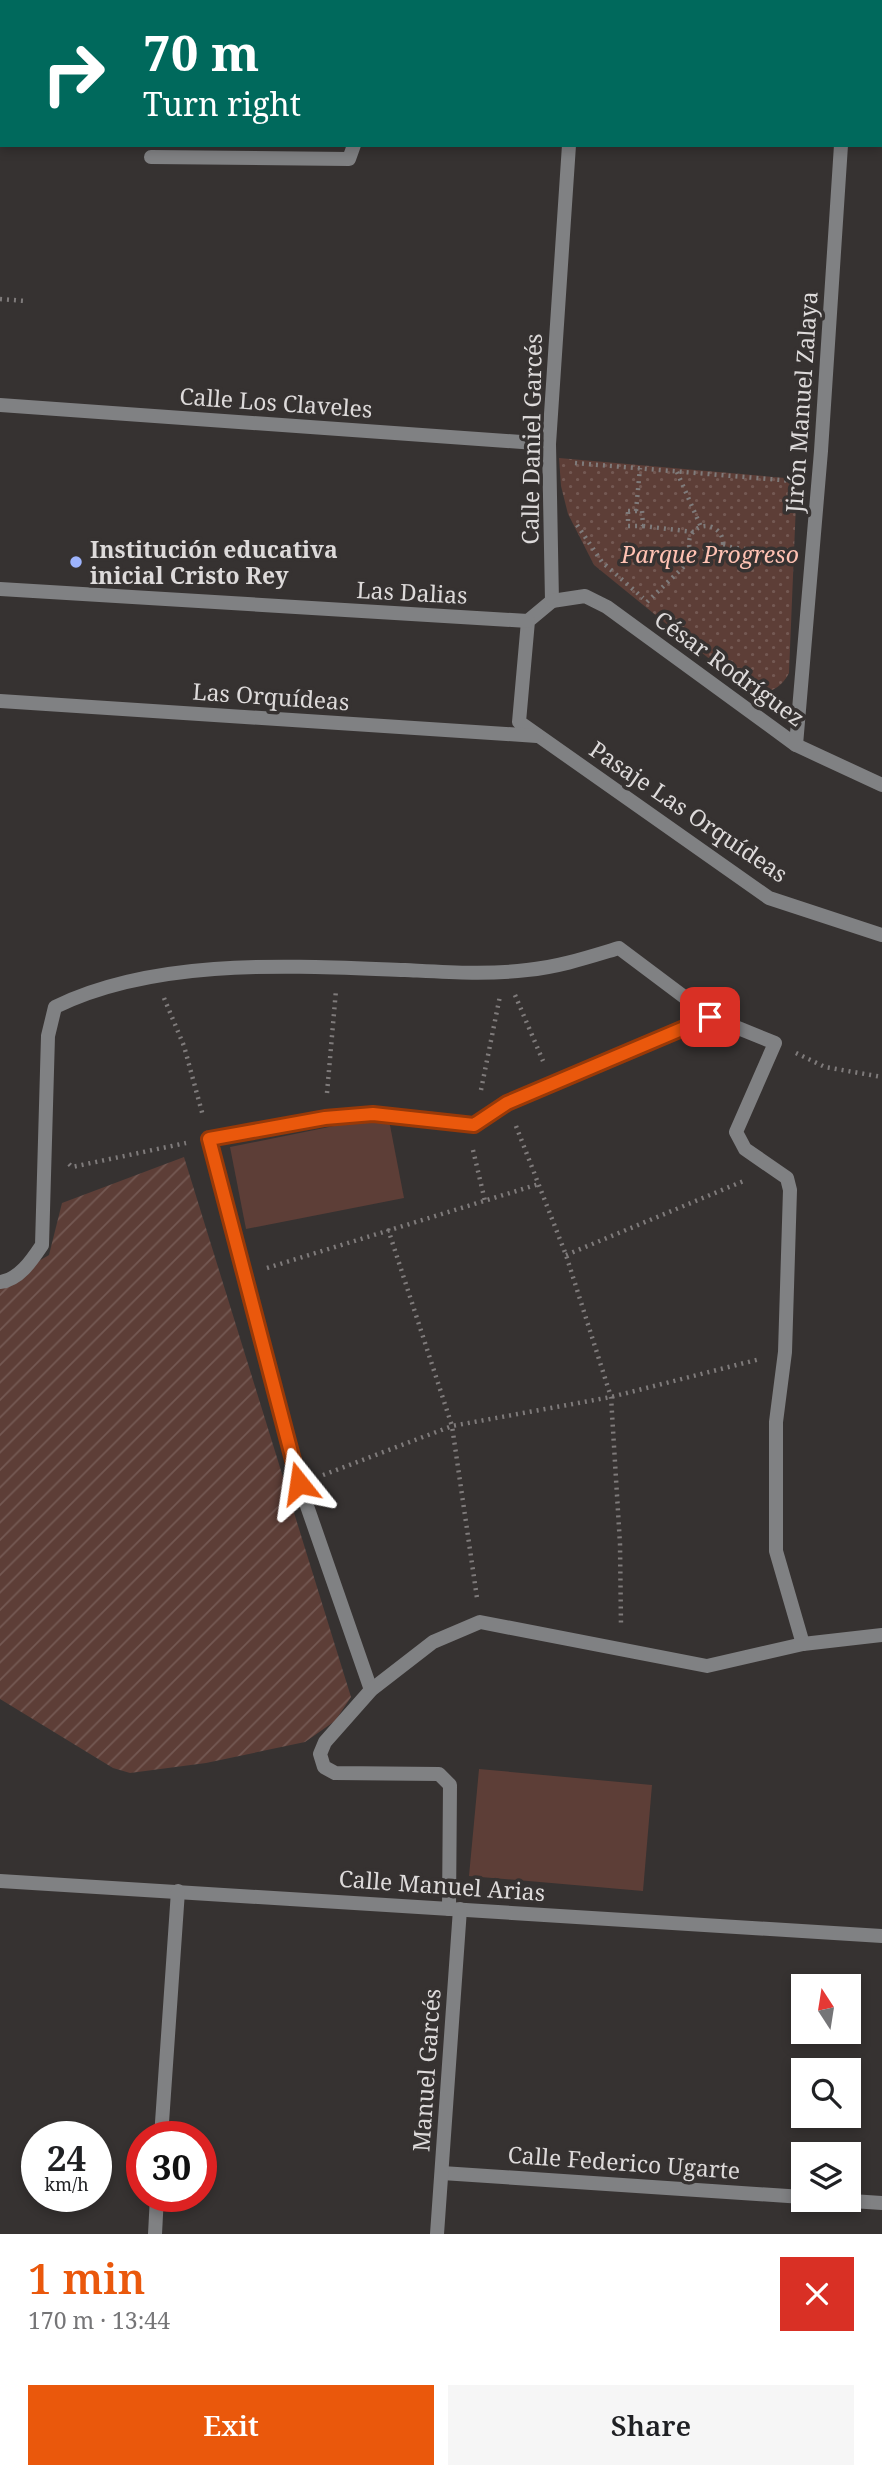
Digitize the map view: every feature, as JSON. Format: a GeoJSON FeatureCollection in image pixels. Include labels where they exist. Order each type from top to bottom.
{"type":"FeatureCollection","features":[{"type":"Feature","properties":{"kind":"street"},"geometry":{"type":"LineString","coordinates":[[151,156],[349,159],[353,147]]}},
{"type":"Feature","properties":{"kind":"street","name":"Calle Daniel Garcés"},"geometry":{"type":"LineString","coordinates":[[552,601],[549,444],[569,147]]}},
{"type":"Feature","properties":{"kind":"street","name":"Jirón Manuel Zalaya"},"geometry":{"type":"LineString","coordinates":[[796,745],[818,483],[841,147]]}},
{"type":"Feature","properties":{"kind":"street","name":"Calle Los Claveles"},"geometry":{"type":"LineString","coordinates":[[0,405],[549,444]]}},
{"type":"Feature","properties":{"kind":"street","name":"Las Dalias"},"geometry":{"type":"LineString","coordinates":[[0,589],[528,621]]}},
{"type":"Feature","properties":{"kind":"street","name":"César Rodríguez"},"geometry":{"type":"LineString","coordinates":[[552,601],[585,596],[607,607],[796,745],[882,785]]}},
{"type":"Feature","properties":{"kind":"street"},"geometry":{"type":"LineString","coordinates":[[528,621],[552,601]]}},
{"type":"Feature","properties":{"kind":"street","name":"Pasaje Las Orquídeas"},"geometry":{"type":"LineString","coordinates":[[528,621],[519,722],[769,898],[882,935]]}},
{"type":"Feature","properties":{"kind":"street","name":"Las Orquídeas"},"geometry":{"type":"LineString","coordinates":[[0,701],[538,736]]}},
{"type":"Feature","properties":{"kind":"street"},"geometry":{"type":"LineString","coordinates":[[0,1282],[8,1281],[28,1265],[42,1245],[48,1036],[55,1007],[88,991],[156,978],[290,967],[505,971],[570,963],[619,948],[710,1017],[775,1043],[736,1132],[745,1149],[787,1178],[790,1190],[785,1352],[776,1422],[776,1552],[803,1644]]}},
{"type":"Feature","properties":{"kind":"street"},"geometry":{"type":"LineString","coordinates":[[710,1017],[507,1103],[474,1125],[373,1114],[325,1118],[209,1139],[299,1483],[372,1690],[433,1642],[480,1622],[707,1666],[803,1644],[882,1635]]}},
{"type":"Feature","properties":{"kind":"street","name":"Manuel Garcés"},"geometry":{"type":"LineString","coordinates":[[372,1690],[325,1742],[320,1754],[324,1767],[335,1773],[439,1774],[450,1785],[454,1909],[437,2234]]}},
{"type":"Feature","properties":{"kind":"street","name":"Calle Manuel Arias"},"geometry":{"type":"LineString","coordinates":[[0,1881],[882,1936]]}},
{"type":"Feature","properties":{"kind":"street"},"geometry":{"type":"LineString","coordinates":[[162,2121],[178,1891]]}},
{"type":"Feature","properties":{"kind":"street","name":"Calle Federico Ugarte"},"geometry":{"type":"LineString","coordinates":[[442,2173],[791,2196]]}},
{"type":"Feature","properties":{"kind":"street"},"geometry":{"type":"LineString","coordinates":[[861,2202],[882,2203]]}},
{"type":"Feature","properties":{"kind":"street"},"geometry":{"type":"LineString","coordinates":[[155,2234],[156,2212]]}},
{"type":"Feature","properties":{"kind":"path"},"geometry":{"type":"LineString","coordinates":[[0,299],[25,301]]}},
{"type":"Feature","properties":{"kind":"path"},"geometry":{"type":"LineString","coordinates":[[549,461],[818,483]]}},
{"type":"Feature","properties":{"kind":"path"},"geometry":{"type":"LineString","coordinates":[[636,511],[640,468]]}},
{"type":"Feature","properties":{"kind":"path"},"geometry":{"type":"LineString","coordinates":[[677,472],[701,527]]}},
{"type":"Feature","properties":{"kind":"path"},"geometry":{"type":"LineString","coordinates":[[793,494],[794,481]]}},
{"type":"Feature","properties":{"kind":"path"},"geometry":{"type":"LineString","coordinates":[[643,526],[642,511],[628,511],[628,526],[694,532]]}},
{"type":"Feature","properties":{"kind":"path"},"geometry":{"type":"LineString","coordinates":[[573,514],[588,544],[602,562],[657,610]]}},
{"type":"Feature","properties":{"kind":"path"},"geometry":{"type":"LineString","coordinates":[[710,526],[718,530],[723,546],[713,559],[703,560],[695,556],[689,540],[701,527],[710,526]]}},
{"type":"Feature","properties":{"kind":"path"},"geometry":{"type":"LineString","coordinates":[[790,568],[791,543]]}},
{"type":"Feature","properties":{"kind":"path"},"geometry":{"type":"LineString","coordinates":[[723,546],[791,555]]}},
{"type":"Feature","properties":{"kind":"path"},"geometry":{"type":"LineString","coordinates":[[647,602],[695,556]]}},
{"type":"Feature","properties":{"kind":"path"},"geometry":{"type":"LineString","coordinates":[[325,1118],[338,968]]}},
{"type":"Feature","properties":{"kind":"path"},"geometry":{"type":"LineString","coordinates":[[505,971],[552,1084]]}},
{"type":"Feature","properties":{"kind":"path"},"geometry":{"type":"LineString","coordinates":[[46,1143],[72,1167],[209,1139],[184,1046],[156,978]]}},
{"type":"Feature","properties":{"kind":"path"},"geometry":{"type":"LineString","coordinates":[[775,1043],[825,1067],[882,1077]]}},
{"type":"Feature","properties":{"kind":"path"},"geometry":{"type":"LineString","coordinates":[[507,1103],[566,1255],[611,1397],[620,1544],[622,1651]]}},
{"type":"Feature","properties":{"kind":"path"},"geometry":{"type":"LineString","coordinates":[[566,1255],[773,1169]]}},
{"type":"Feature","properties":{"kind":"path"},"geometry":{"type":"LineString","coordinates":[[243,1276],[539,1184]]}},
{"type":"Feature","properties":{"kind":"path"},"geometry":{"type":"LineString","coordinates":[[388,1229],[452,1426],[480,1622]]}},
{"type":"Feature","properties":{"kind":"path"},"geometry":{"type":"LineString","coordinates":[[299,1483],[452,1426],[611,1397],[785,1352]]}},
{"type":"Feature","properties":{"kind":"green space","name":"Parque Progreso"},"geometry":{"type":"Polygon","coordinates":[[[559,458],[797,479],[789,673],[781,684],[764,692],[744,687],[594,565],[568,514],[561,486],[559,458]]]}},
{"type":"Feature","properties":{"kind":"green space"},"geometry":{"type":"Polygon","coordinates":[[[388,1115],[404,1198],[246,1229],[230,1147],[388,1115]]]}},
{"type":"Feature","properties":{"kind":"green space"},"geometry":{"type":"Polygon","coordinates":[[[184,1157],[351,1697],[335,1721],[305,1742],[206,1763],[130,1773],[113,1768],[0,1699],[0,1284],[49,1255],[62,1203],[184,1157]]]}},
{"type":"Feature","properties":{"kind":"green space"},"geometry":{"type":"Polygon","coordinates":[[[479,1769],[652,1785],[643,1891],[469,1876],[479,1769]]]}},
{"type":"Feature","properties":{"kind":"place","name":"Institución educativa inicial Cristo Rey"},"geometry":{"type":"Point","coordinates":[76,562]}},
{"type":"Feature","properties":{"kind":"route"},"geometry":{"type":"LineString","coordinates":[[299,1483],[209,1139],[325,1118],[373,1114],[474,1125],[507,1103],[710,1017]]}}]}
